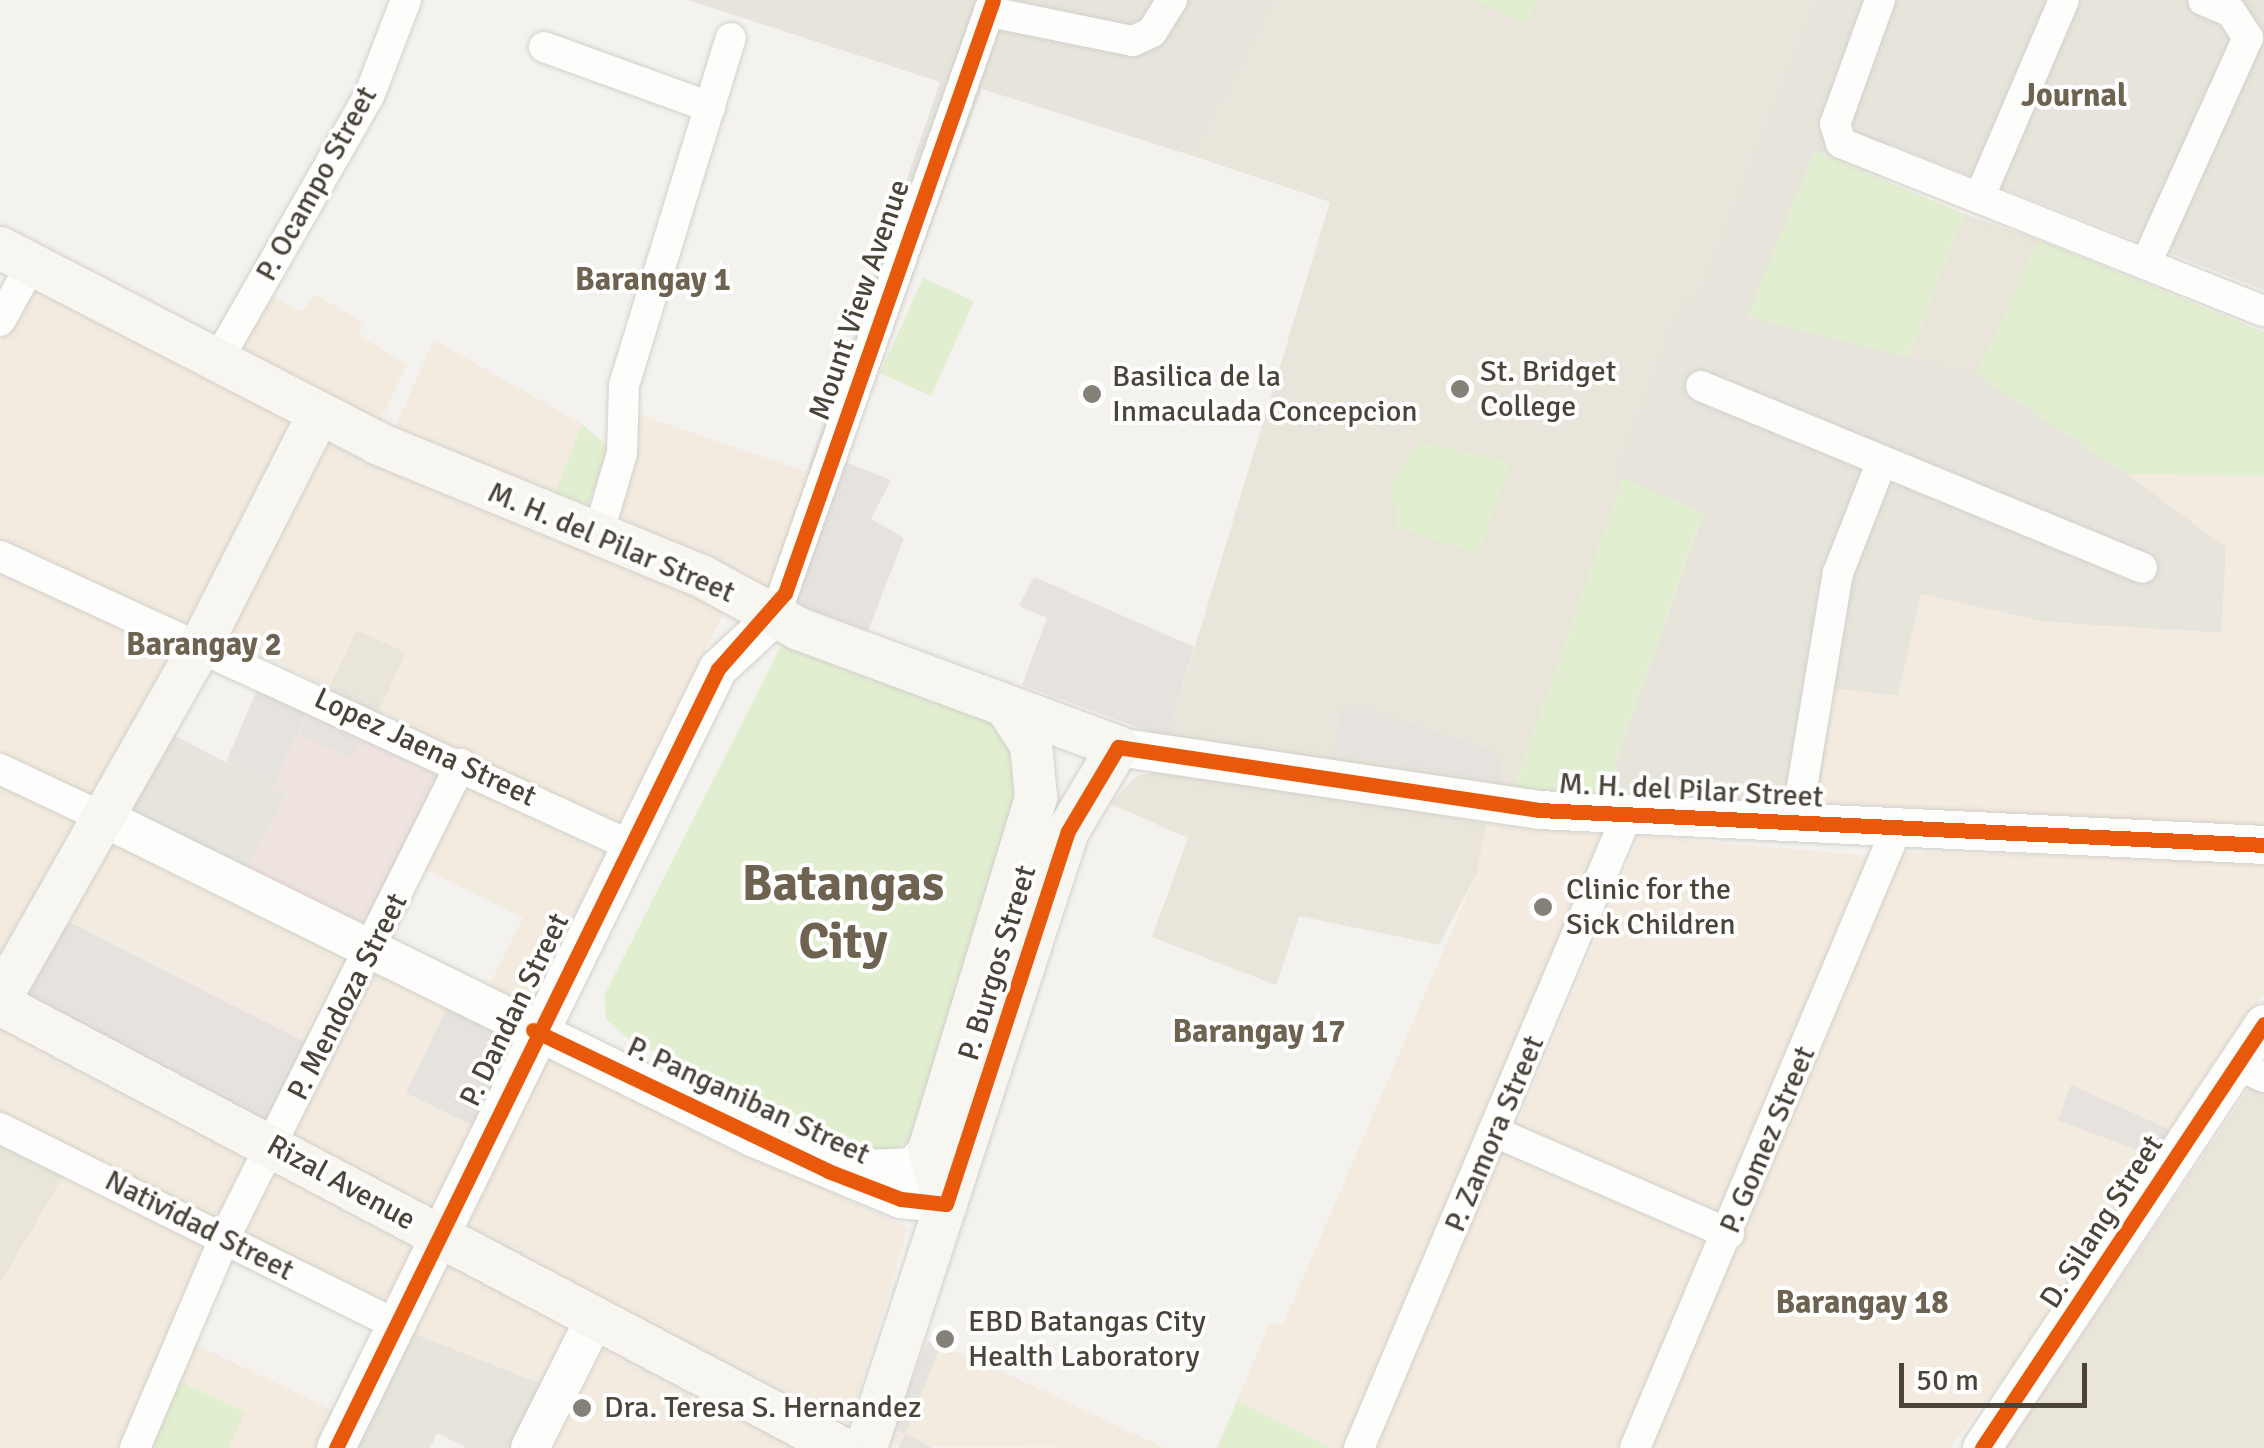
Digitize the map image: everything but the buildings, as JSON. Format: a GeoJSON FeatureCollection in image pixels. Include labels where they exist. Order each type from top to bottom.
{"type":"FeatureCollection","features":[{"type":"Feature","properties":{"kind":"main road","name":"M. H. del Pilar Street"},"geometry":{"type":"LineString","coordinates":[[15,256],[319,414],[775,616],[1009,710],[1118,746]]}},
{"type":"Feature","properties":{"kind":"main road"},"geometry":{"type":"LineString","coordinates":[[0,1002],[201,646],[319,414]]}},
{"type":"Feature","properties":{"kind":"main road","name":"P. Burgos Street"},"geometry":{"type":"LineString","coordinates":[[929,1150],[1036,784],[1031,746],[1009,710]]}},
{"type":"Feature","properties":{"kind":"main road","name":"P. Burgos Street"},"geometry":{"type":"LineString","coordinates":[[866,1448],[1082,800],[1118,746]]}},
{"type":"Feature","properties":{"kind":"main road"},"geometry":{"type":"LineString","coordinates":[[1036,784],[1082,800]]}},
{"type":"Feature","properties":{"kind":"main road","name":"Rizal Avenue"},"geometry":{"type":"LineString","coordinates":[[0,1002],[841,1448]]}},
{"type":"Feature","properties":{"kind":"main road"},"geometry":{"type":"LineString","coordinates":[[929,1150],[946,1204]]}},
{"type":"Feature","properties":{"kind":"street","name":"P. Ocampo Street"},"geometry":{"type":"LineString","coordinates":[[216,363],[368,96],[406,0]]}},
{"type":"Feature","properties":{"kind":"street"},"geometry":{"type":"LineString","coordinates":[[991,6],[1133,41],[1152,32],[1172,0]]}},
{"type":"Feature","properties":{"kind":"street"},"geometry":{"type":"LineString","coordinates":[[1880,0],[1835,137],[2148,259],[2264,311]]}},
{"type":"Feature","properties":{"kind":"street"},"geometry":{"type":"LineString","coordinates":[[1980,196],[2064,0]]}},
{"type":"Feature","properties":{"kind":"street"},"geometry":{"type":"LineString","coordinates":[[2148,259],[2248,38],[2244,23],[2203,0]]}},
{"type":"Feature","properties":{"kind":"street","name":"Mount View Avenue"},"geometry":{"type":"LineString","coordinates":[[775,616],[991,6]]}},
{"type":"Feature","properties":{"kind":"street"},"geometry":{"type":"LineString","coordinates":[[598,535],[622,453],[624,385],[731,38]]}},
{"type":"Feature","properties":{"kind":"street"},"geometry":{"type":"LineString","coordinates":[[544,47],[710,107]]}},
{"type":"Feature","properties":{"kind":"street"},"geometry":{"type":"LineString","coordinates":[[0,321],[15,256]]}},
{"type":"Feature","properties":{"kind":"street"},"geometry":{"type":"LineString","coordinates":[[1700,386],[2142,568]]}},
{"type":"Feature","properties":{"kind":"street"},"geometry":{"type":"LineString","coordinates":[[1796,824],[1838,573],[1882,463]]}},
{"type":"Feature","properties":{"kind":"street","name":"Lopez Jaena Street"},"geometry":{"type":"LineString","coordinates":[[0,556],[460,764],[629,845]]}},
{"type":"Feature","properties":{"kind":"street","name":"P. Dandan Street"},"geometry":{"type":"LineString","coordinates":[[336,1448],[439,1237],[533,1030],[718,669],[775,616]]}},
{"type":"Feature","properties":{"kind":"street","name":"M. H. del Pilar Street"},"geometry":{"type":"LineString","coordinates":[[1118,746],[1626,818],[2264,845]]}},
{"type":"Feature","properties":{"kind":"street","name":"P. Mendoza Street"},"geometry":{"type":"LineString","coordinates":[[135,1448],[224,1238],[372,953],[460,764]]}},
{"type":"Feature","properties":{"kind":"street","name":"P. Panganiban Street"},"geometry":{"type":"LineString","coordinates":[[0,769],[372,953],[828,1171],[901,1200],[946,1204]]}},
{"type":"Feature","properties":{"kind":"street","name":"P. Zamora Street"},"geometry":{"type":"LineString","coordinates":[[1359,1448],[1626,818]]}},
{"type":"Feature","properties":{"kind":"street","name":"P. Gomez Street"},"geometry":{"type":"LineString","coordinates":[[1635,1448],[1729,1234],[1896,830]]}},
{"type":"Feature","properties":{"kind":"street","name":"D. Silang Street"},"geometry":{"type":"LineString","coordinates":[[1982,1448],[2251,1071],[2264,1024]]}},
{"type":"Feature","properties":{"kind":"street","name":"Natividad Street"},"geometry":{"type":"LineString","coordinates":[[0,1128],[397,1325]]}},
{"type":"Feature","properties":{"kind":"street"},"geometry":{"type":"LineString","coordinates":[[1496,1132],[1729,1234]]}},
{"type":"Feature","properties":{"kind":"street","name":"P. Panganiban Street"},"geometry":{"type":"LineString","coordinates":[[828,1171],[912,1167],[929,1150]]}},
{"type":"Feature","properties":{"kind":"street"},"geometry":{"type":"LineString","coordinates":[[530,1448],[595,1318]]}},
{"type":"Feature","properties":{"kind":"shaded area"},"geometry":{"type":"Polygon","coordinates":[[[688,0],[1276,0],[1193,156],[982,89],[791,602],[767,588],[940,82],[688,0]]]}},
{"type":"Feature","properties":{"kind":"shaded area","name":"St. Bridget College"},"geometry":{"type":"Polygon","coordinates":[[[1276,0],[1815,0],[1696,303],[1682,300],[1615,474],[1623,478],[1514,789],[1167,738],[1330,202],[1193,156],[1276,0]]]}},
{"type":"Feature","properties":{"kind":"shaded area"},"geometry":{"type":"Polygon","coordinates":[[[1815,0],[2264,0],[2264,290],[1891,145],[1881,177],[1815,151],[1748,316],[1977,374],[2127,474],[2226,547],[2222,633],[2045,622],[1921,595],[1898,696],[1833,689],[1819,802],[1603,798],[1703,514],[1614,475],[1682,300],[1696,302],[1815,0]]]}},
{"type":"Feature","properties":{"kind":"shaded area"},"geometry":{"type":"Polygon","coordinates":[[[1964,214],[2039,240],[1977,374],[1909,357],[1964,214]]]}},
{"type":"Feature","properties":{"kind":"shaded area"},"geometry":{"type":"Polygon","coordinates":[[[32,284],[299,424],[192,629],[0,544],[0,342],[32,284]]]}},
{"type":"Feature","properties":{"kind":"shaded area"},"geometry":{"type":"Polygon","coordinates":[[[266,294],[302,311],[315,295],[365,323],[358,335],[407,364],[379,424],[239,347],[266,294]]]}},
{"type":"Feature","properties":{"kind":"shaded area"},"geometry":{"type":"Polygon","coordinates":[[[434,340],[582,424],[555,493],[395,427],[434,340]]]}},
{"type":"Feature","properties":{"kind":"shaded area"},"geometry":{"type":"Polygon","coordinates":[[[632,412],[810,473],[767,588],[611,519],[632,412]]]}},
{"type":"Feature","properties":{"kind":"shaded area"},"geometry":{"type":"Polygon","coordinates":[[[322,438],[726,608],[618,827],[222,636],[322,438]]]}},
{"type":"Feature","properties":{"kind":"shaded area"},"geometry":{"type":"Polygon","coordinates":[[[846,462],[891,480],[871,519],[904,538],[868,631],[791,602],[846,462]]]}},
{"type":"Feature","properties":{"kind":"shaded area"},"geometry":{"type":"Polygon","coordinates":[[[2127,474],[2264,476],[2264,830],[1819,802],[1833,688],[1898,696],[1921,594],[2045,622],[2222,633],[2226,547],[2127,474]]]}},
{"type":"Feature","properties":{"kind":"shaded area"},"geometry":{"type":"Polygon","coordinates":[[[0,567],[179,647],[95,799],[0,752],[0,567]]]}},
{"type":"Feature","properties":{"kind":"shaded area"},"geometry":{"type":"Polygon","coordinates":[[[1034,577],[1194,647],[1167,738],[1022,685],[1047,618],[1019,606],[1034,577]]]}},
{"type":"Feature","properties":{"kind":"shaded area"},"geometry":{"type":"Polygon","coordinates":[[[357,630],[406,653],[378,712],[328,690],[357,630]]]}},
{"type":"Feature","properties":{"kind":"shaded area"},"geometry":{"type":"Polygon","coordinates":[[[260,683],[310,705],[273,787],[226,762],[260,683]]]}},
{"type":"Feature","properties":{"kind":"shaded area"},"geometry":{"type":"Polygon","coordinates":[[[1344,703],[1498,752],[1501,783],[1333,754],[1344,703]]]}},
{"type":"Feature","properties":{"kind":"shaded area"},"geometry":{"type":"Polygon","coordinates":[[[310,705],[449,771],[370,935],[244,874],[286,794],[273,787],[310,705]]]}},
{"type":"Feature","properties":{"kind":"shaded area"},"geometry":{"type":"Polygon","coordinates":[[[308,717],[359,741],[351,759],[300,735],[308,717]]]}},
{"type":"Feature","properties":{"kind":"shaded area"},"geometry":{"type":"Polygon","coordinates":[[[164,730],[287,794],[244,874],[117,809],[164,730]]]}},
{"type":"Feature","properties":{"kind":"shaded area"},"geometry":{"type":"Polygon","coordinates":[[[1171,769],[1486,823],[1477,873],[1439,945],[1299,916],[1276,985],[1152,937],[1188,838],[1111,804],[1136,776],[1171,769]]]}},
{"type":"Feature","properties":{"kind":"shaded area"},"geometry":{"type":"Polygon","coordinates":[[[0,782],[84,822],[0,970],[0,782]]]}},
{"type":"Feature","properties":{"kind":"shaded area"},"geometry":{"type":"Polygon","coordinates":[[[465,782],[610,848],[520,1018],[483,998],[523,918],[422,868],[465,782]]]}},
{"type":"Feature","properties":{"kind":"shaded area"},"geometry":{"type":"Polygon","coordinates":[[[1486,823],[1601,835],[1429,1253],[1344,1448],[1217,1448],[1270,1323],[1283,1324],[1477,873],[1486,823]]]}},
{"type":"Feature","properties":{"kind":"shaded area"},"geometry":{"type":"Polygon","coordinates":[[[104,831],[354,961],[311,1045],[59,916],[104,831]]]}},
{"type":"Feature","properties":{"kind":"shaded area"},"geometry":{"type":"Polygon","coordinates":[[[1640,836],[1875,856],[1719,1221],[1514,1131],[1640,836]]]}},
{"type":"Feature","properties":{"kind":"shaded area"},"geometry":{"type":"Polygon","coordinates":[[[1901,852],[2264,860],[2264,993],[2041,1332],[1949,1448],[1649,1448],[1901,852]]]}},
{"type":"Feature","properties":{"kind":"shaded area"},"geometry":{"type":"Polygon","coordinates":[[[58,916],[311,1045],[270,1123],[16,992],[58,916]]]}},
{"type":"Feature","properties":{"kind":"shaded area"},"geometry":{"type":"Polygon","coordinates":[[[373,970],[517,1038],[437,1212],[288,1133],[373,970]]]}},
{"type":"Feature","properties":{"kind":"shaded area"},"geometry":{"type":"Polygon","coordinates":[[[448,1006],[515,1039],[476,1127],[406,1093],[448,1006]]]}},
{"type":"Feature","properties":{"kind":"shaded area"},"geometry":{"type":"Polygon","coordinates":[[[0,1027],[256,1152],[220,1225],[0,1122],[0,1027]]]}},
{"type":"Feature","properties":{"kind":"shaded area"},"geometry":{"type":"Polygon","coordinates":[[[539,1054],[908,1228],[848,1428],[457,1227],[539,1054]]]}},
{"type":"Feature","properties":{"kind":"shaded area"},"geometry":{"type":"Polygon","coordinates":[[[2071,1085],[2177,1133],[2160,1159],[2058,1120],[2071,1085]]]}},
{"type":"Feature","properties":{"kind":"shaded area"},"geometry":{"type":"Polygon","coordinates":[[[2251,1085],[2264,1090],[2264,1448],[2005,1448],[2251,1085]]]}},
{"type":"Feature","properties":{"kind":"shaded area"},"geometry":{"type":"Polygon","coordinates":[[[0,1138],[66,1172],[0,1283],[0,1138]]]}},
{"type":"Feature","properties":{"kind":"shaded area"},"geometry":{"type":"Polygon","coordinates":[[[1503,1146],[1719,1235],[1620,1448],[1376,1448],[1503,1146]]]}},
{"type":"Feature","properties":{"kind":"shaded area"},"geometry":{"type":"Polygon","coordinates":[[[276,1163],[421,1244],[388,1311],[237,1234],[276,1163]]]}},
{"type":"Feature","properties":{"kind":"shaded area"},"geometry":{"type":"Polygon","coordinates":[[[66,1172],[218,1251],[126,1448],[0,1448],[0,1283],[66,1172]]]}},
{"type":"Feature","properties":{"kind":"shaded area"},"geometry":{"type":"Polygon","coordinates":[[[440,1258],[571,1327],[544,1385],[406,1330],[440,1258]]]}},
{"type":"Feature","properties":{"kind":"shaded area"},"geometry":{"type":"Polygon","coordinates":[[[406,1330],[544,1385],[512,1448],[467,1448],[437,1433],[430,1448],[349,1448],[406,1330]]]}},
{"type":"Feature","properties":{"kind":"shaded area"},"geometry":{"type":"Polygon","coordinates":[[[597,1340],[797,1448],[542,1448],[597,1340]]]}},
{"type":"Feature","properties":{"kind":"shaded area"},"geometry":{"type":"Polygon","coordinates":[[[926,1340],[1005,1373],[1165,1448],[885,1446],[926,1340]]]}},
{"type":"Feature","properties":{"kind":"shaded area"},"geometry":{"type":"Polygon","coordinates":[[[928,1342],[940,1348],[905,1434],[892,1428],[928,1342]]]}},
{"type":"Feature","properties":{"kind":"shaded area"},"geometry":{"type":"Polygon","coordinates":[[[193,1343],[340,1414],[323,1448],[229,1448],[245,1412],[176,1380],[193,1343]]]}},
{"type":"Feature","properties":{"kind":"shaded area"},"geometry":{"type":"Polygon","coordinates":[[[905,1434],[934,1448],[898,1448],[905,1434]]]}},
{"type":"Feature","properties":{"kind":"green space"},"geometry":{"type":"Polygon","coordinates":[[[1475,0],[1538,0],[1527,24],[1475,0]]]}},
{"type":"Feature","properties":{"kind":"green space"},"geometry":{"type":"Polygon","coordinates":[[[1815,151],[1964,214],[1909,357],[1748,316],[1815,151]]]}},
{"type":"Feature","properties":{"kind":"green space"},"geometry":{"type":"Polygon","coordinates":[[[2039,240],[2264,332],[2264,476],[2127,474],[1977,374],[2039,240]]]}},
{"type":"Feature","properties":{"kind":"green space"},"geometry":{"type":"Polygon","coordinates":[[[923,278],[974,301],[931,396],[880,373],[923,278]]]}},
{"type":"Feature","properties":{"kind":"green space"},"geometry":{"type":"Polygon","coordinates":[[[582,424],[608,447],[589,505],[555,493],[582,424]]]}},
{"type":"Feature","properties":{"kind":"green space"},"geometry":{"type":"Polygon","coordinates":[[[1422,442],[1511,462],[1479,554],[1397,528],[1391,480],[1422,442]]]}},
{"type":"Feature","properties":{"kind":"green space"},"geometry":{"type":"Polygon","coordinates":[[[1623,478],[1703,513],[1603,798],[1514,789],[1623,478]]]}},
{"type":"Feature","properties":{"kind":"green space"},"geometry":{"type":"Polygon","coordinates":[[[785,638],[993,718],[1025,764],[915,1137],[895,1149],[877,1150],[631,1041],[606,1019],[604,996],[785,638]]]}},
{"type":"Feature","properties":{"kind":"green space"},"geometry":{"type":"Polygon","coordinates":[[[176,1380],[245,1412],[229,1448],[144,1448],[176,1380]]]}},
{"type":"Feature","properties":{"kind":"green space"},"geometry":{"type":"Polygon","coordinates":[[[1237,1401],[1332,1448],[1217,1448],[1237,1401]]]}},
{"type":"Feature","properties":{"kind":"cycle path"},"geometry":{"type":"LineString","coordinates":[[336,1448],[718,669],[785,593],[993,0]]}},
{"type":"Feature","properties":{"kind":"cycle path"},"geometry":{"type":"LineString","coordinates":[[533,1030],[828,1171],[901,1199],[946,1204],[1068,831],[1118,747],[1539,810],[2264,845]]}},
{"type":"Feature","properties":{"kind":"cycle path"},"geometry":{"type":"LineString","coordinates":[[1982,1448],[2264,1024]]}},
{"type":"Feature","properties":{"kind":"place","name":"St. Bridget College"},"geometry":{"type":"Point","coordinates":[1460,389]}},
{"type":"Feature","properties":{"kind":"place","name":"Basilica de la Inmaculada Concepcion"},"geometry":{"type":"Point","coordinates":[1092,394]}},
{"type":"Feature","properties":{"kind":"place","name":"Clinic for the Sick Children"},"geometry":{"type":"Point","coordinates":[1543,907]}},
{"type":"Feature","properties":{"kind":"place","name":"EBD Batangas City Health Laboratory"},"geometry":{"type":"Point","coordinates":[945,1339]}},
{"type":"Feature","properties":{"kind":"place","name":"Dra. Teresa S. Hernandez"},"geometry":{"type":"Point","coordinates":[582,1408]}},
{"type":"Feature","properties":{"kind":"district","name":"Journal"},"geometry":{"type":"Point","coordinates":[2074,96]}},
{"type":"Feature","properties":{"kind":"district","name":"Barangay 1"},"geometry":{"type":"Point","coordinates":[653,280]}},
{"type":"Feature","properties":{"kind":"district","name":"Barangay 2"},"geometry":{"type":"Point","coordinates":[204,645]}},
{"type":"Feature","properties":{"kind":"district","name":"Batangas City"},"geometry":{"type":"Point","coordinates":[843,913]}},
{"type":"Feature","properties":{"kind":"district","name":"Barangay 17"},"geometry":{"type":"Point","coordinates":[1259,1032]}},
{"type":"Feature","properties":{"kind":"district","name":"Barangay 18"},"geometry":{"type":"Point","coordinates":[1862,1303]}}]}
